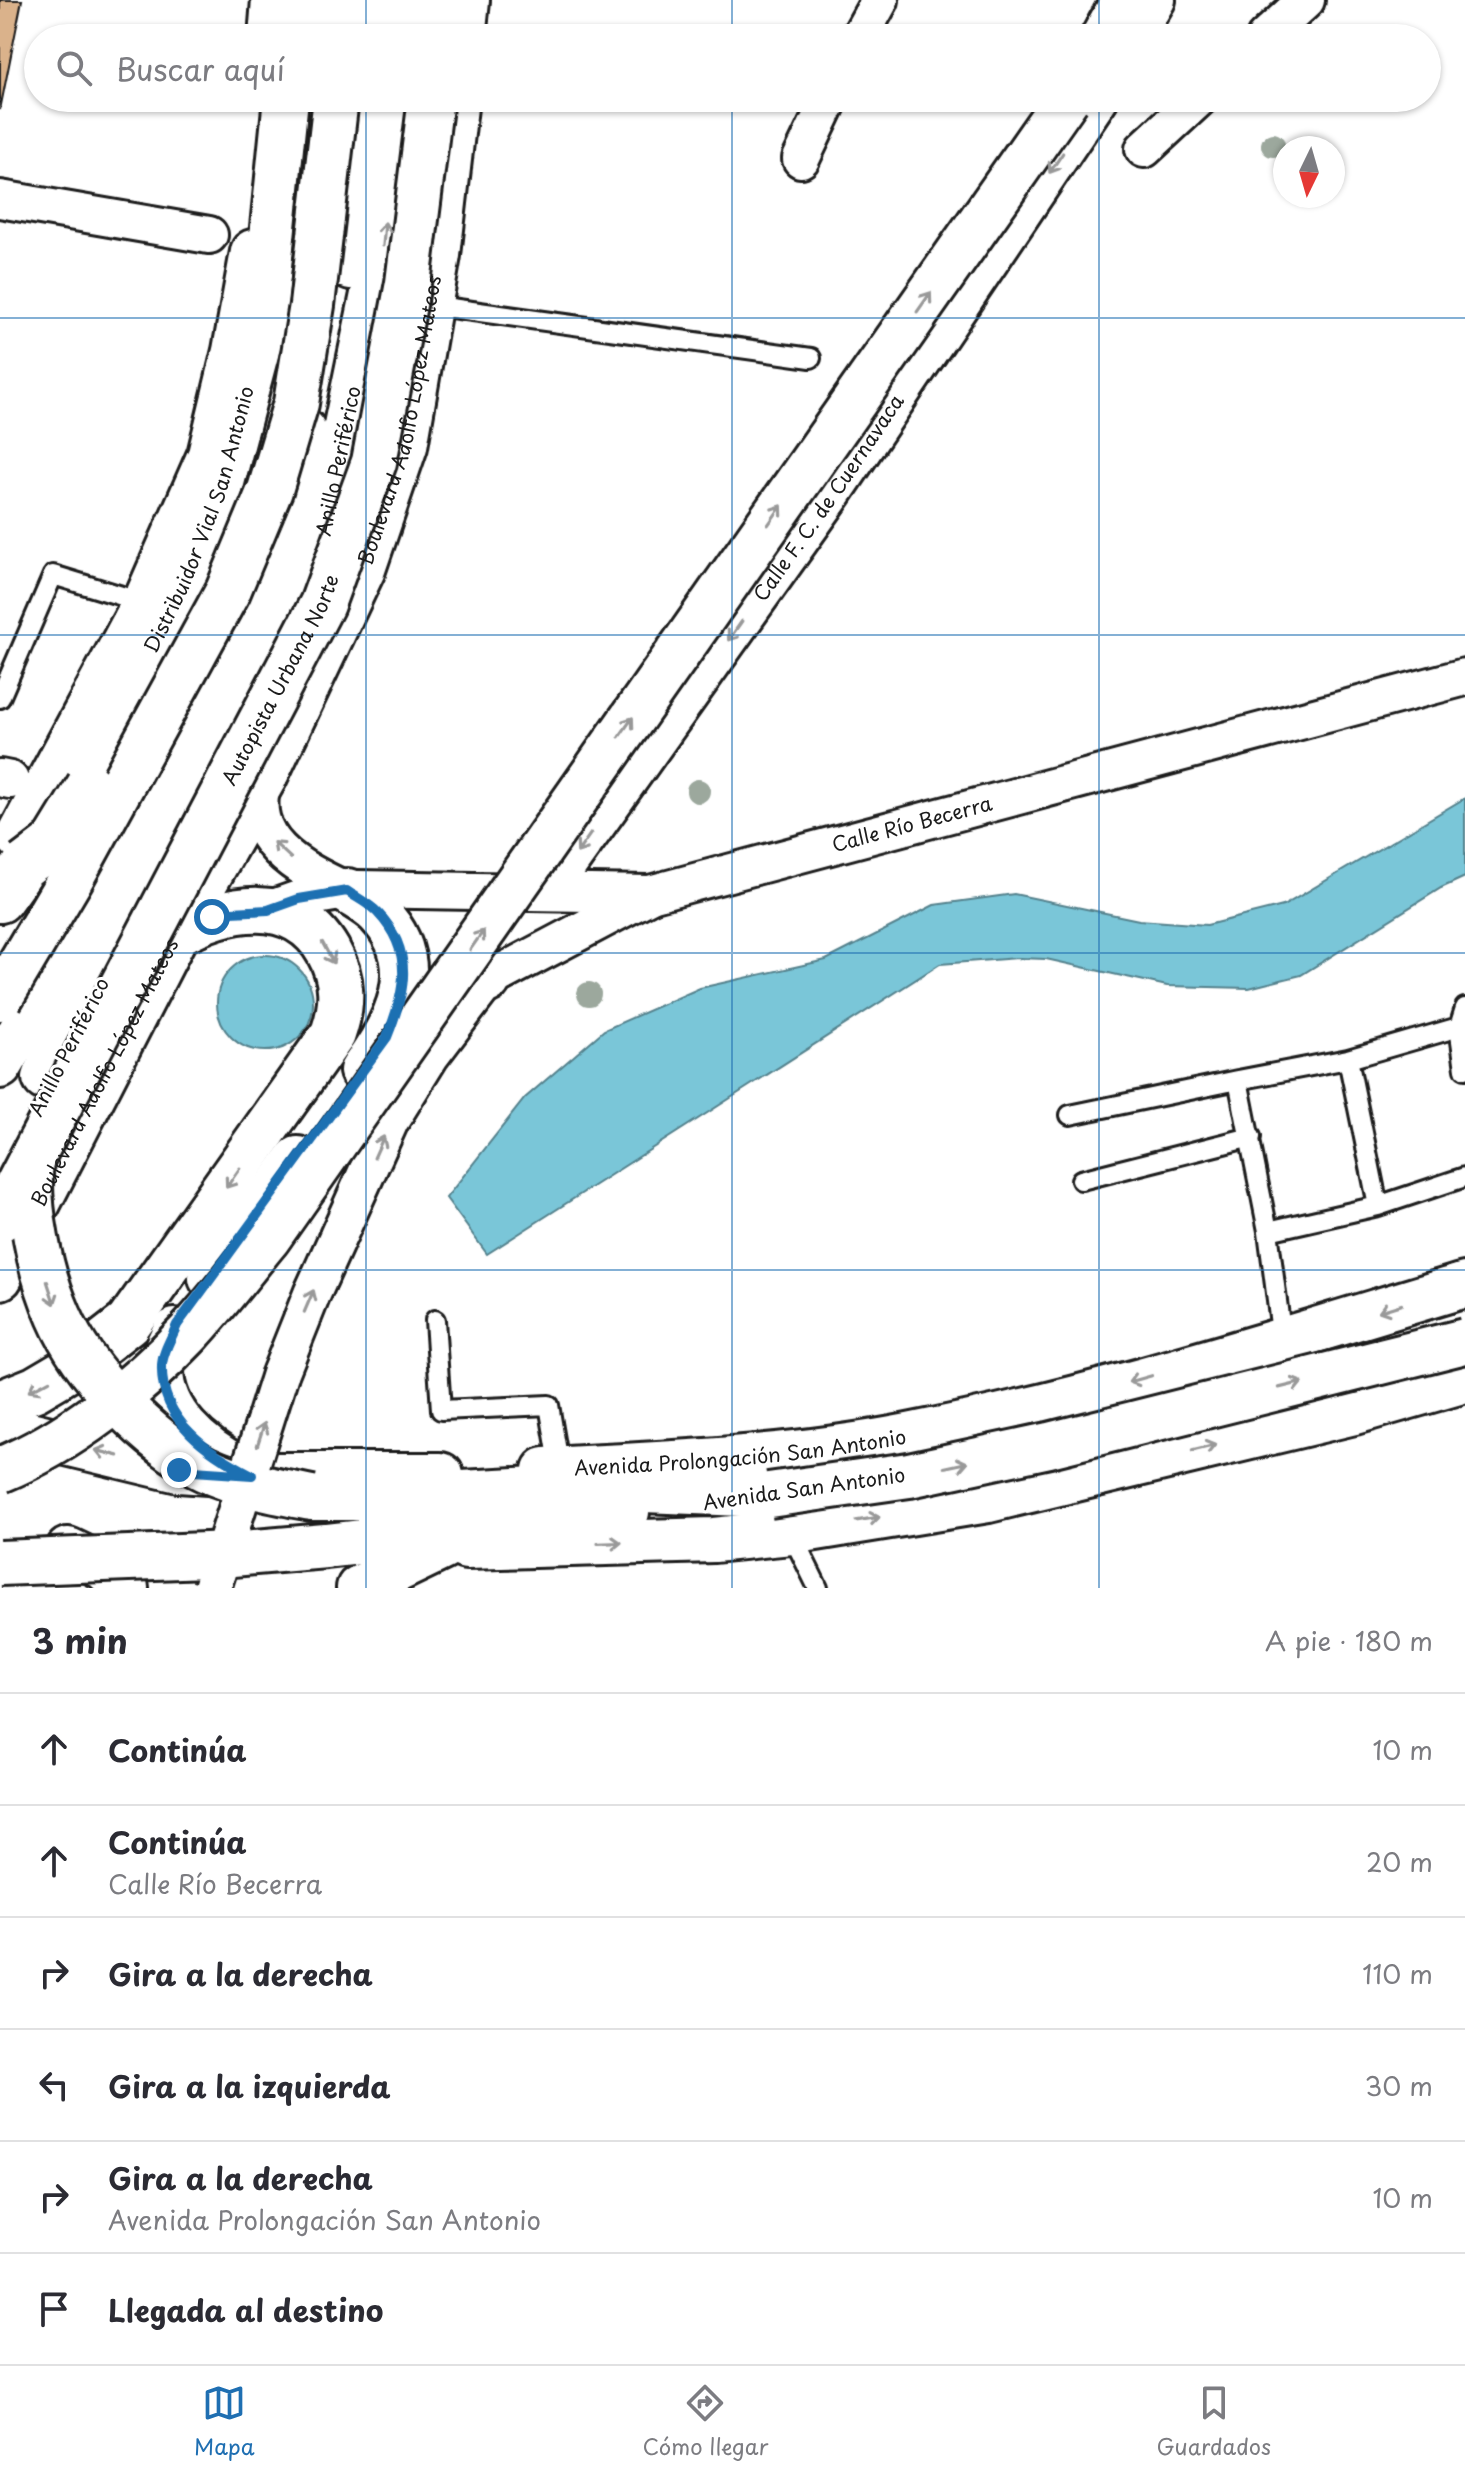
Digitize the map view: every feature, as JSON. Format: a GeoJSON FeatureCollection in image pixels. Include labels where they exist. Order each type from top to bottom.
{"type":"FeatureCollection","features":[{"type":"Feature","properties":{"kind":"main road"},"geometry":{"type":"LineString","coordinates":[[272,24],[274,0]]}},
{"type":"Feature","properties":{"kind":"main road"},"geometry":{"type":"LineString","coordinates":[[297,24],[301,0]]}},
{"type":"Feature","properties":{"kind":"main road"},"geometry":{"type":"LineString","coordinates":[[326,24],[327,0]]}},
{"type":"Feature","properties":{"kind":"main road"},"geometry":{"type":"LineString","coordinates":[[329,24],[333,0]]}},
{"type":"Feature","properties":{"kind":"main road"},"geometry":{"type":"LineString","coordinates":[[346,24],[349,0]]}},
{"type":"Feature","properties":{"kind":"main road"},"geometry":{"type":"LineString","coordinates":[[369,24],[370,0]]}},
{"type":"Feature","properties":{"kind":"main road"},"geometry":{"type":"LineString","coordinates":[[400,24],[402,0]]}},
{"type":"Feature","properties":{"kind":"main road"},"geometry":{"type":"LineString","coordinates":[[437,24],[439,0]]}},
{"type":"Feature","properties":{"kind":"main road"},"geometry":{"type":"LineString","coordinates":[[464,24],[467,0]]}},
{"type":"Feature","properties":{"kind":"main road"},"geometry":{"type":"LineString","coordinates":[[1111,24],[1124,0]]}},
{"type":"Feature","properties":{"kind":"main road"},"geometry":{"type":"LineString","coordinates":[[12,869],[145,603],[210,455],[235,351],[254,247],[265,112]]}},
{"type":"Feature","properties":{"kind":"main road","name":"Distribuidor Vial San Antonio"},"geometry":{"type":"LineString","coordinates":[[0,900],[12,869],[136,679],[182,587],[220,490],[263,327],[285,112]]}},
{"type":"Feature","properties":{"kind":"main road"},"geometry":{"type":"LineString","coordinates":[[318,112],[299,420],[302,533],[220,713],[98,947],[45,1078],[35,1123],[30,1168],[37,1239],[59,1317],[98,1377],[151,1434],[204,1468],[256,1488],[312,1498],[373,1498],[569,1487],[769,1495]]}},
{"type":"Feature","properties":{"kind":"main road"},"geometry":{"type":"LineString","coordinates":[[0,1056],[131,812],[250,505],[274,423],[304,251],[318,112]]}},
{"type":"Feature","properties":{"kind":"main road"},"geometry":{"type":"LineString","coordinates":[[0,1066],[64,962],[150,808],[232,645],[285,526],[337,112]]}},
{"type":"Feature","properties":{"kind":"main road"},"geometry":{"type":"LineString","coordinates":[[0,968],[116,759],[231,522],[299,420],[345,339],[362,112]]}},
{"type":"Feature","properties":{"kind":"main road","name":"Anillo Periférico"},"geometry":{"type":"LineString","coordinates":[[0,1181],[322,542],[383,246],[393,112]]}},
{"type":"Feature","properties":{"kind":"main road","name":"Autopista Urbana Norte"},"geometry":{"type":"LineString","coordinates":[[0,1219],[322,604],[374,462],[408,283],[429,112]]}},
{"type":"Feature","properties":{"kind":"main road","name":"Boulevard Adolfo López Mateos"},"geometry":{"type":"LineString","coordinates":[[0,1277],[176,934],[264,778],[367,555],[405,446],[438,255],[454,112]]}},
{"type":"Feature","properties":{"kind":"main road"},"geometry":{"type":"LineString","coordinates":[[0,1470],[26,1459],[108,1407],[188,1333],[268,1238],[1057,112]]}},
{"type":"Feature","properties":{"kind":"main road"},"geometry":{"type":"LineString","coordinates":[[0,998],[71,878],[228,591],[270,490],[296,403],[299,420]]}},
{"type":"Feature","properties":{"kind":"main road"},"geometry":{"type":"LineString","coordinates":[[12,869],[54,843],[116,759]]}},
{"type":"Feature","properties":{"kind":"main road"},"geometry":{"type":"LineString","coordinates":[[347,891],[377,912],[395,936],[403,964],[404,986],[387,1037]]}},
{"type":"Feature","properties":{"kind":"main road"},"geometry":{"type":"LineString","coordinates":[[0,1403],[35,1389],[69,1369],[128,1323],[333,1034],[340,1014],[342,993],[332,959],[313,930],[301,920],[268,910],[232,912],[212,917],[176,934]]}},
{"type":"Feature","properties":{"kind":"main road"},"geometry":{"type":"LineString","coordinates":[[110,967],[117,1048]]}},
{"type":"Feature","properties":{"kind":"main road"},"geometry":{"type":"LineString","coordinates":[[252,1475],[216,1456],[190,1434],[167,1399],[161,1364],[177,1325],[387,1037],[414,1015],[488,980]]}},
{"type":"Feature","properties":{"kind":"main road","name":"Avenida Prolongación San Antonio"},"geometry":{"type":"LineString","coordinates":[[0,1427],[179,1470],[252,1475],[430,1476],[784,1453],[906,1437],[1037,1408],[1465,1285]]}},
{"type":"Feature","properties":{"kind":"main road","name":"Avenida San Antonio"},"geometry":{"type":"LineString","coordinates":[[128,1573],[232,1554],[769,1495],[909,1475],[1049,1445],[1465,1341]]}},
{"type":"Feature","properties":{"kind":"main road"},"geometry":{"type":"LineString","coordinates":[[0,1547],[242,1553],[714,1540],[791,1532],[988,1500],[1354,1412],[1465,1380]]}},
{"type":"Feature","properties":{"kind":"main road"},"geometry":{"type":"LineString","coordinates":[[784,1453],[799,1470],[807,1487],[804,1508],[791,1532]]}},
{"type":"Feature","properties":{"kind":"main road"},"geometry":{"type":"LineString","coordinates":[[46,1546],[66,1549],[104,1567],[128,1573]]}},
{"type":"Feature","properties":{"kind":"main road"},"geometry":{"type":"LineString","coordinates":[[0,1547],[31,1565],[55,1588]]}},
{"type":"Feature","properties":{"kind":"main road"},"geometry":{"type":"LineString","coordinates":[[359,1588],[442,1548]]}},
{"type":"Feature","properties":{"kind":"main road"},"geometry":{"type":"LineString","coordinates":[[0,1563],[128,1573]]}},
{"type":"Feature","properties":{"kind":"street"},"geometry":{"type":"LineString","coordinates":[[867,24],[880,0]]}},
{"type":"Feature","properties":{"kind":"street"},"geometry":{"type":"LineString","coordinates":[[1143,24],[1157,0]]}},
{"type":"Feature","properties":{"kind":"street"},"geometry":{"type":"LineString","coordinates":[[1280,24],[1306,0]]}},
{"type":"Feature","properties":{"kind":"street"},"geometry":{"type":"LineString","coordinates":[[801,159],[823,112]]}},
{"type":"Feature","properties":{"kind":"street","name":"Calle F. C. de Cuernavaca"},"geometry":{"type":"LineString","coordinates":[[550,891],[834,493],[1091,112]]}},
{"type":"Feature","properties":{"kind":"street"},"geometry":{"type":"LineString","coordinates":[[1144,149],[1184,112]]}},
{"type":"Feature","properties":{"kind":"street"},"geometry":{"type":"LineString","coordinates":[[0,199],[209,235]]}},
{"type":"Feature","properties":{"kind":"street","name":"Calle Río Becerra"},"geometry":{"type":"LineString","coordinates":[[268,910],[299,899],[347,891],[650,894],[1465,677]]}},
{"type":"Feature","properties":{"kind":"street","name":"Calle Río Becerra"},"geometry":{"type":"LineString","coordinates":[[264,778],[259,793],[259,810],[275,846],[311,874],[347,891]]}},
{"type":"Feature","properties":{"kind":"street"},"geometry":{"type":"LineString","coordinates":[[212,1588],[280,1374],[312,1294],[390,1121],[431,1055],[488,980],[650,894]]}},
{"type":"Feature","properties":{"kind":"lane"},"geometry":{"type":"LineString","coordinates":[[429,305],[811,358]]}},
{"type":"Feature","properties":{"kind":"lane"},"geometry":{"type":"LineString","coordinates":[[0,698],[53,575],[145,603]]}},
{"type":"Feature","properties":{"kind":"lane"},"geometry":{"type":"LineString","coordinates":[[1465,1008],[1459,1027],[1465,1069]]}},
{"type":"Feature","properties":{"kind":"lane"},"geometry":{"type":"LineString","coordinates":[[1070,1115],[1348,1059],[1459,1027]]}},
{"type":"Feature","properties":{"kind":"lane"},"geometry":{"type":"LineString","coordinates":[[1348,1059],[1378,1206]]}},
{"type":"Feature","properties":{"kind":"lane"},"geometry":{"type":"LineString","coordinates":[[1238,1080],[1268,1231],[1282,1340]]}},
{"type":"Feature","properties":{"kind":"lane"},"geometry":{"type":"LineString","coordinates":[[1081,1180],[1251,1137]]}},
{"type":"Feature","properties":{"kind":"lane"},"geometry":{"type":"LineString","coordinates":[[1268,1231],[1378,1206],[1465,1177]]}},
{"type":"Feature","properties":{"kind":"lane"},"geometry":{"type":"LineString","coordinates":[[435,1320],[441,1410],[549,1405],[560,1469]]}},
{"type":"Feature","properties":{"kind":"lane"},"geometry":{"type":"LineString","coordinates":[[791,1532],[818,1588]]}},
{"type":"Feature","properties":{"kind":"water"},"geometry":{"type":"Polygon","coordinates":[[[1465,798],[1465,877],[1441,888],[1301,975],[1249,988],[1167,986],[1046,959],[940,964],[487,1254],[446,1198],[525,1098],[604,1030],[700,988],[826,960],[934,905],[1014,894],[1139,920],[1207,925],[1283,906],[1465,798]]]}},
{"type":"Feature","properties":{"kind":"water"},"geometry":{"type":"Polygon","coordinates":[[[265,955],[283,959],[299,969],[309,985],[313,1003],[309,1021],[299,1037],[283,1047],[265,1051],[247,1047],[231,1037],[221,1021],[217,1003],[221,985],[231,969],[247,959],[265,955]]]}},
{"type":"Feature","properties":{"kind":"building"},"geometry":{"type":"Polygon","coordinates":[[[0,0],[22,0],[0,110],[0,0]]]}},
{"type":"Feature","properties":{"kind":"route"},"geometry":{"type":"LineString","coordinates":[[179,1470],[252,1475],[216,1456],[190,1434],[167,1399],[161,1364],[177,1325],[387,1037],[404,986],[403,964],[395,936],[377,912],[347,891],[299,899],[268,910],[232,912],[212,917]]}}]}
